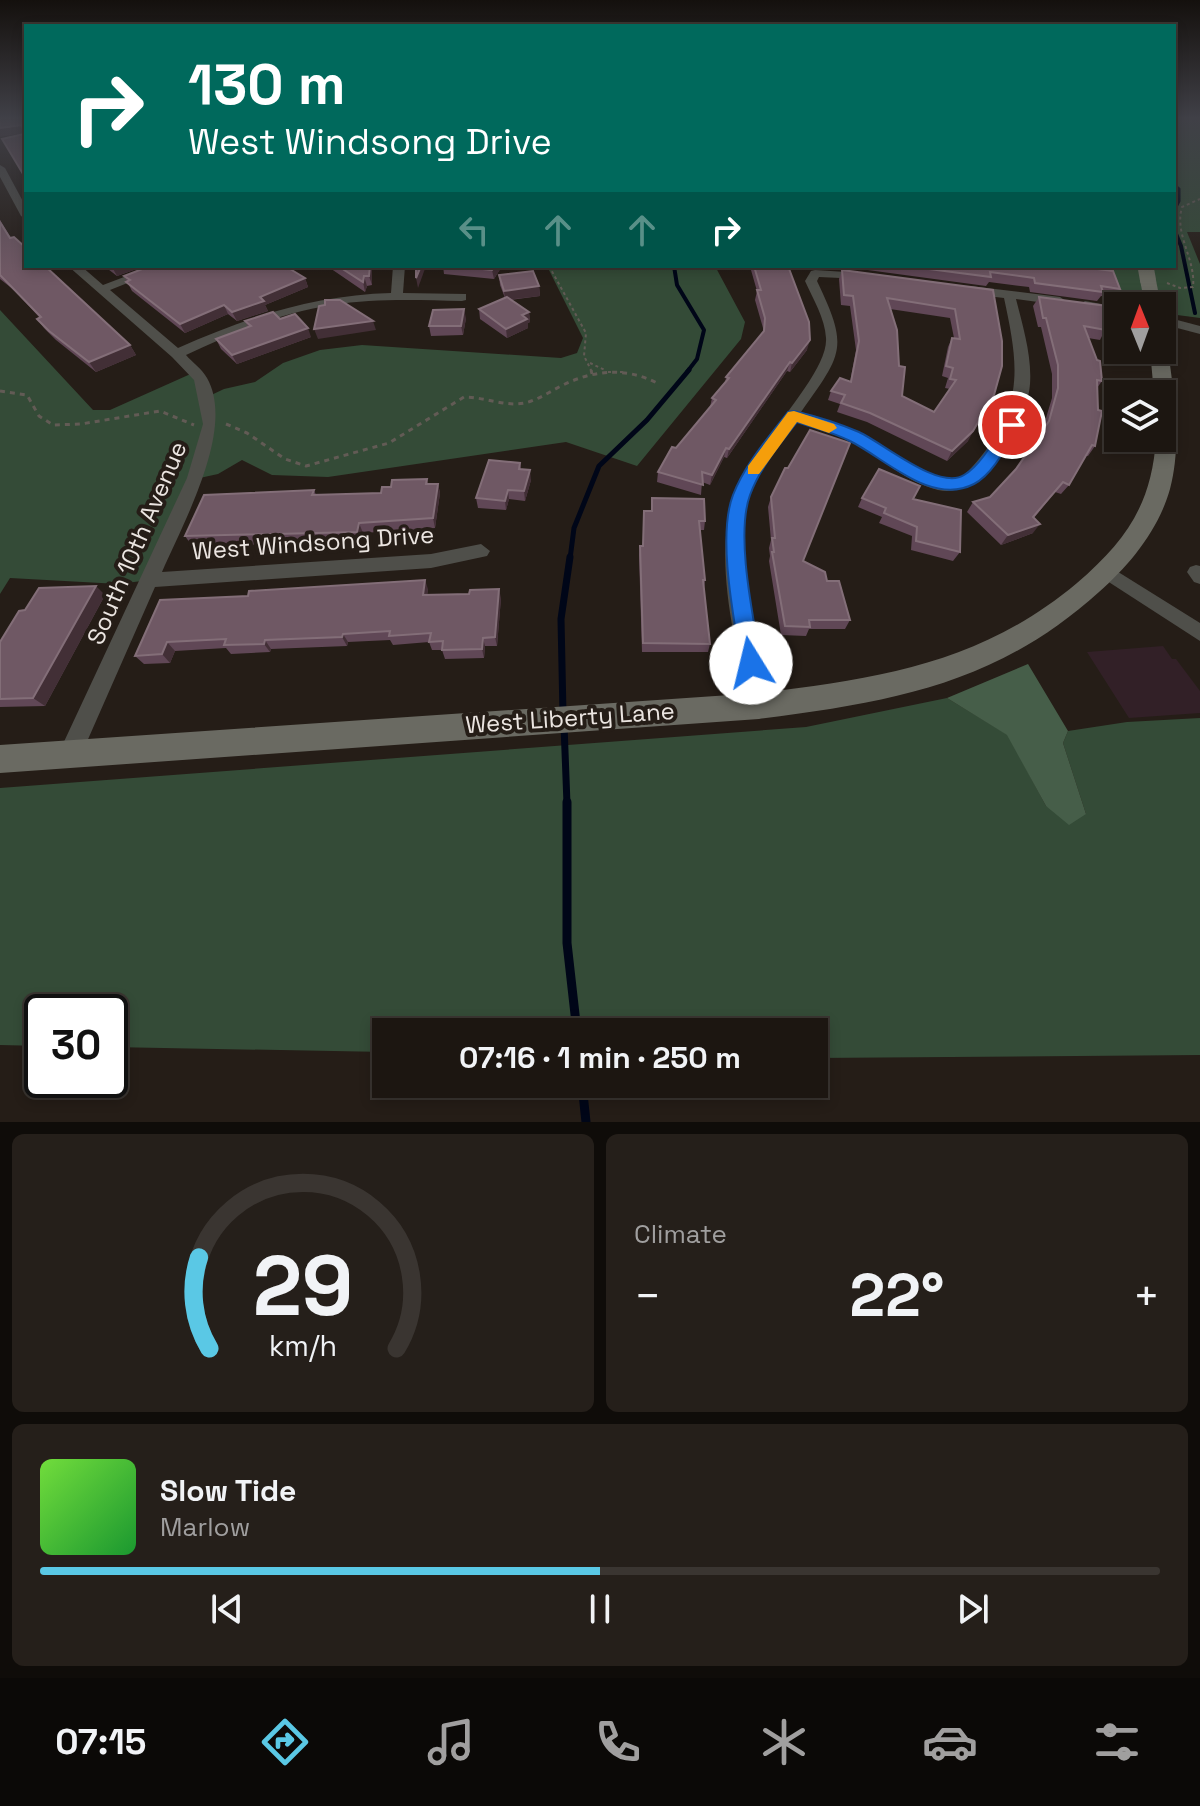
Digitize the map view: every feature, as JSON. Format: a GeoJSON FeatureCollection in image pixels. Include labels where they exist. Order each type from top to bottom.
{"type":"FeatureCollection","features":[{"type":"Feature","properties":{"kind":"street"},"geometry":{"type":"LineString","coordinates":[[1,169],[24,212]]}},
{"type":"Feature","properties":{"kind":"street","name":"South 10th Avenue"},"geometry":{"type":"LineString","coordinates":[[70,754],[195,478],[210,424],[201,379],[177,354],[76,268]]}},
{"type":"Feature","properties":{"kind":"street"},"geometry":{"type":"LineString","coordinates":[[102,289],[159,268]]}},
{"type":"Feature","properties":{"kind":"street"},"geometry":{"type":"LineString","coordinates":[[396,297],[399,268]]}},
{"type":"Feature","properties":{"kind":"street"},"geometry":{"type":"LineString","coordinates":[[1147,272],[1151,292]]}},
{"type":"Feature","properties":{"kind":"street"},"geometry":{"type":"LineString","coordinates":[[759,706],[742,606],[735,525],[741,497],[756,465],[794,415],[825,366],[834,342],[811,281],[815,273],[878,278]]}},
{"type":"Feature","properties":{"kind":"street"},"geometry":{"type":"LineString","coordinates":[[950,287],[1104,309]]}},
{"type":"Feature","properties":{"kind":"street"},"geometry":{"type":"LineString","coordinates":[[794,415],[854,436],[921,476],[949,486],[970,479],[992,455],[1012,425],[1022,393],[1024,353],[1009,295]]}},
{"type":"Feature","properties":{"kind":"street"},"geometry":{"type":"LineString","coordinates":[[177,354],[236,328],[291,310],[341,300],[462,297]]}},
{"type":"Feature","properties":{"kind":"street"},"geometry":{"type":"LineString","coordinates":[[1176,320],[1200,321]]}},
{"type":"Feature","properties":{"kind":"street"},"geometry":{"type":"LineString","coordinates":[[1176,323],[1200,330]]}},
{"type":"Feature","properties":{"kind":"street","name":"West Liberty Lane"},"geometry":{"type":"LineString","coordinates":[[0,759],[593,715],[759,706],[861,694],[961,667],[1043,625],[1107,572],[1145,520],[1159,489],[1165,451],[1160,364]]}},
{"type":"Feature","properties":{"kind":"street","name":"West Windsong Drive"},"geometry":{"type":"LineString","coordinates":[[149,580],[431,561],[481,551]]}},
{"type":"Feature","properties":{"kind":"street"},"geometry":{"type":"LineString","coordinates":[[1107,572],[1200,633]]}},
{"type":"Feature","properties":{"kind":"path"},"geometry":{"type":"LineString","coordinates":[[1180,288],[1193,287],[1198,272],[1179,212],[1187,203],[1200,199]]}},
{"type":"Feature","properties":{"kind":"path"},"geometry":{"type":"LineString","coordinates":[[550,268],[588,336],[584,356],[593,372],[590,377]]}},
{"type":"Feature","properties":{"kind":"path"},"geometry":{"type":"LineString","coordinates":[[590,363],[611,371],[641,373],[659,384]]}},
{"type":"Feature","properties":{"kind":"path"},"geometry":{"type":"LineString","coordinates":[[0,391],[27,395],[46,423],[59,428],[142,411],[172,412],[193,425],[237,428],[294,466],[306,466],[389,443],[464,397],[473,396],[511,405],[525,403],[562,385],[611,371]]}},
{"type":"Feature","properties":{"kind":"shaded area"},"geometry":{"type":"Polygon","coordinates":[[[1163,646],[1200,691],[1200,713],[1129,718],[1087,652],[1163,646]]]}},
{"type":"Feature","properties":{"kind":"green space"},"geometry":{"type":"Polygon","coordinates":[[[1176,169],[1200,169],[1200,232],[1187,232],[1200,264],[1200,318],[1176,315],[1176,292],[1116,292],[1109,270],[1090,268],[1176,268],[1176,169]]]}},
{"type":"Feature","properties":{"kind":"green space"},"geometry":{"type":"Polygon","coordinates":[[[548,268],[716,268],[745,322],[741,339],[637,466],[566,442],[328,477],[272,475],[242,460],[218,474],[195,479],[149,580],[119,584],[10,578],[0,594],[0,310],[93,410],[110,410],[195,372],[207,397],[224,389],[255,382],[283,363],[320,350],[362,345],[561,358],[577,353],[583,338],[548,268]]]}},
{"type":"Feature","properties":{"kind":"green space"},"geometry":{"type":"Polygon","coordinates":[[[1028,664],[1068,731],[1063,743],[1086,814],[1069,825],[1046,806],[1007,735],[947,698],[1028,664]]]}},
{"type":"Feature","properties":{"kind":"green space"},"geometry":{"type":"Polygon","coordinates":[[[947,698],[1008,735],[1046,806],[1086,814],[1063,743],[1068,731],[1127,722],[1200,718],[1200,1055],[828,1058],[828,1018],[372,1018],[372,1052],[128,1047],[128,994],[24,994],[24,1046],[0,1045],[0,788],[806,727],[947,698]]]}},
{"type":"Feature","properties":{"kind":"building"},"geometry":{"type":"Polygon","coordinates":[[[0,222],[10,238],[14,237],[24,246],[24,268],[47,268],[130,345],[89,362],[49,331],[37,319],[41,317],[0,275],[0,222]]]}},
{"type":"Feature","properties":{"kind":"building"},"geometry":{"type":"Polygon","coordinates":[[[145,268],[288,268],[305,278],[260,297],[264,301],[232,312],[224,305],[180,324],[126,282],[130,280],[124,276],[145,268]]]}},
{"type":"Feature","properties":{"kind":"building"},"geometry":{"type":"Polygon","coordinates":[[[341,268],[370,268],[369,276],[364,276],[363,282],[341,268]]]}},
{"type":"Feature","properties":{"kind":"building"},"geometry":{"type":"Polygon","coordinates":[[[755,268],[789,268],[809,322],[810,340],[790,362],[729,449],[726,448],[712,475],[702,472],[703,485],[658,472],[672,447],[676,448],[716,400],[712,398],[729,378],[726,377],[764,331],[765,318],[757,290],[761,290],[755,268]]]}},
{"type":"Feature","properties":{"kind":"building"},"geometry":{"type":"Polygon","coordinates":[[[921,268],[1090,268],[1113,271],[1120,289],[1101,286],[1103,292],[1035,283],[1034,278],[990,272],[991,277],[921,268]]]}},
{"type":"Feature","properties":{"kind":"building"},"geometry":{"type":"Polygon","coordinates":[[[842,270],[993,290],[1002,341],[1002,366],[994,395],[973,431],[952,451],[841,403],[845,395],[831,391],[840,378],[851,382],[859,341],[853,296],[844,295],[842,270]],[[887,298],[897,330],[899,366],[905,367],[902,396],[934,412],[956,380],[950,379],[953,368],[946,366],[952,338],[960,339],[955,309],[887,298]]]}},
{"type":"Feature","properties":{"kind":"building"},"geometry":{"type":"Polygon","coordinates":[[[533,271],[539,286],[504,291],[499,275],[533,271]]]}},
{"type":"Feature","properties":{"kind":"building"},"geometry":{"type":"Polygon","coordinates":[[[507,297],[529,312],[522,315],[527,319],[506,329],[479,309],[507,297]]]}},
{"type":"Feature","properties":{"kind":"building"},"geometry":{"type":"Polygon","coordinates":[[[1039,297],[1104,306],[1104,330],[1084,326],[1100,361],[1102,381],[1097,380],[1098,410],[1102,411],[1095,446],[1092,445],[1069,485],[1063,482],[1033,517],[1040,524],[1008,535],[973,502],[990,497],[1016,469],[1049,421],[1058,388],[1058,365],[1046,318],[1043,318],[1039,297]]]}},
{"type":"Feature","properties":{"kind":"building"},"geometry":{"type":"Polygon","coordinates":[[[325,300],[340,300],[373,321],[314,329],[319,306],[325,305],[325,300]]]}},
{"type":"Feature","properties":{"kind":"building"},"geometry":{"type":"Polygon","coordinates":[[[464,309],[461,326],[429,326],[433,310],[464,309]]]}},
{"type":"Feature","properties":{"kind":"building"},"geometry":{"type":"Polygon","coordinates":[[[273,312],[280,319],[295,314],[308,328],[232,355],[216,339],[251,326],[245,321],[273,312]]]}},
{"type":"Feature","properties":{"kind":"building"},"geometry":{"type":"Polygon","coordinates":[[[810,430],[850,443],[803,561],[825,572],[827,581],[839,581],[850,620],[809,620],[810,627],[785,626],[772,552],[772,538],[775,538],[771,497],[785,468],[788,468],[810,430]]]}},
{"type":"Feature","properties":{"kind":"building"},"geometry":{"type":"Polygon","coordinates":[[[489,460],[520,463],[519,469],[530,470],[524,491],[508,490],[505,501],[476,498],[489,460]]]}},
{"type":"Feature","properties":{"kind":"building"},"geometry":{"type":"Polygon","coordinates":[[[879,469],[920,486],[913,499],[961,510],[960,552],[916,541],[917,527],[884,513],[886,508],[862,498],[879,469]]]}},
{"type":"Feature","properties":{"kind":"building"},"geometry":{"type":"Polygon","coordinates":[[[427,479],[426,484],[438,484],[433,518],[359,523],[357,532],[185,536],[204,495],[314,490],[312,495],[381,493],[382,487],[391,487],[392,480],[427,479]]]}},
{"type":"Feature","properties":{"kind":"building"},"geometry":{"type":"Polygon","coordinates":[[[652,498],[704,499],[705,521],[699,521],[710,644],[643,643],[640,546],[643,546],[644,511],[652,511],[652,498]]]}},
{"type":"Feature","properties":{"kind":"building"},"geometry":{"type":"Polygon","coordinates":[[[425,580],[423,595],[469,594],[470,590],[499,589],[495,637],[483,638],[482,649],[442,650],[443,641],[429,642],[431,633],[389,636],[390,631],[343,634],[342,637],[265,640],[264,644],[224,645],[226,639],[167,642],[162,654],[135,656],[160,600],[248,596],[249,591],[425,580]]]}},
{"type":"Feature","properties":{"kind":"building"},"geometry":{"type":"Polygon","coordinates":[[[96,586],[33,698],[0,699],[0,642],[19,611],[25,610],[39,588],[96,586]]]}},
{"type":"Feature","properties":{"kind":"waterway"},"geometry":{"type":"LineString","coordinates":[[1176,187],[1179,189],[1176,207]]}},
{"type":"Feature","properties":{"kind":"waterway"},"geometry":{"type":"LineString","coordinates":[[1176,234],[1195,313]]}},
{"type":"Feature","properties":{"kind":"waterway"},"geometry":{"type":"LineString","coordinates":[[674,268],[677,285],[704,330],[697,359],[687,372]]}},
{"type":"Feature","properties":{"kind":"waterway"},"geometry":{"type":"LineString","coordinates":[[570,559],[574,528],[599,466],[647,420],[689,370]]}},
{"type":"Feature","properties":{"kind":"waterway"},"geometry":{"type":"LineString","coordinates":[[563,714],[561,619],[570,557]]}},
{"type":"Feature","properties":{"kind":"waterway"},"geometry":{"type":"LineString","coordinates":[[564,725],[567,804]]}},
{"type":"Feature","properties":{"kind":"waterway"},"geometry":{"type":"LineString","coordinates":[[567,804],[567,943],[575,1018]]}},
{"type":"Feature","properties":{"kind":"waterway"},"geometry":{"type":"LineString","coordinates":[[583,1098],[586,1122]]}},
{"type":"Feature","properties":{"kind":"slow traffic"},"geometry":{"type":"LineString","coordinates":[[753,470],[794,415],[829,428]]}},
{"type":"Feature","properties":{"kind":"route"},"geometry":{"type":"LineString","coordinates":[[751,663],[735,525],[741,497],[756,465],[794,415],[854,436],[921,476],[949,486],[970,479],[992,455],[1012,425]]}}]}
